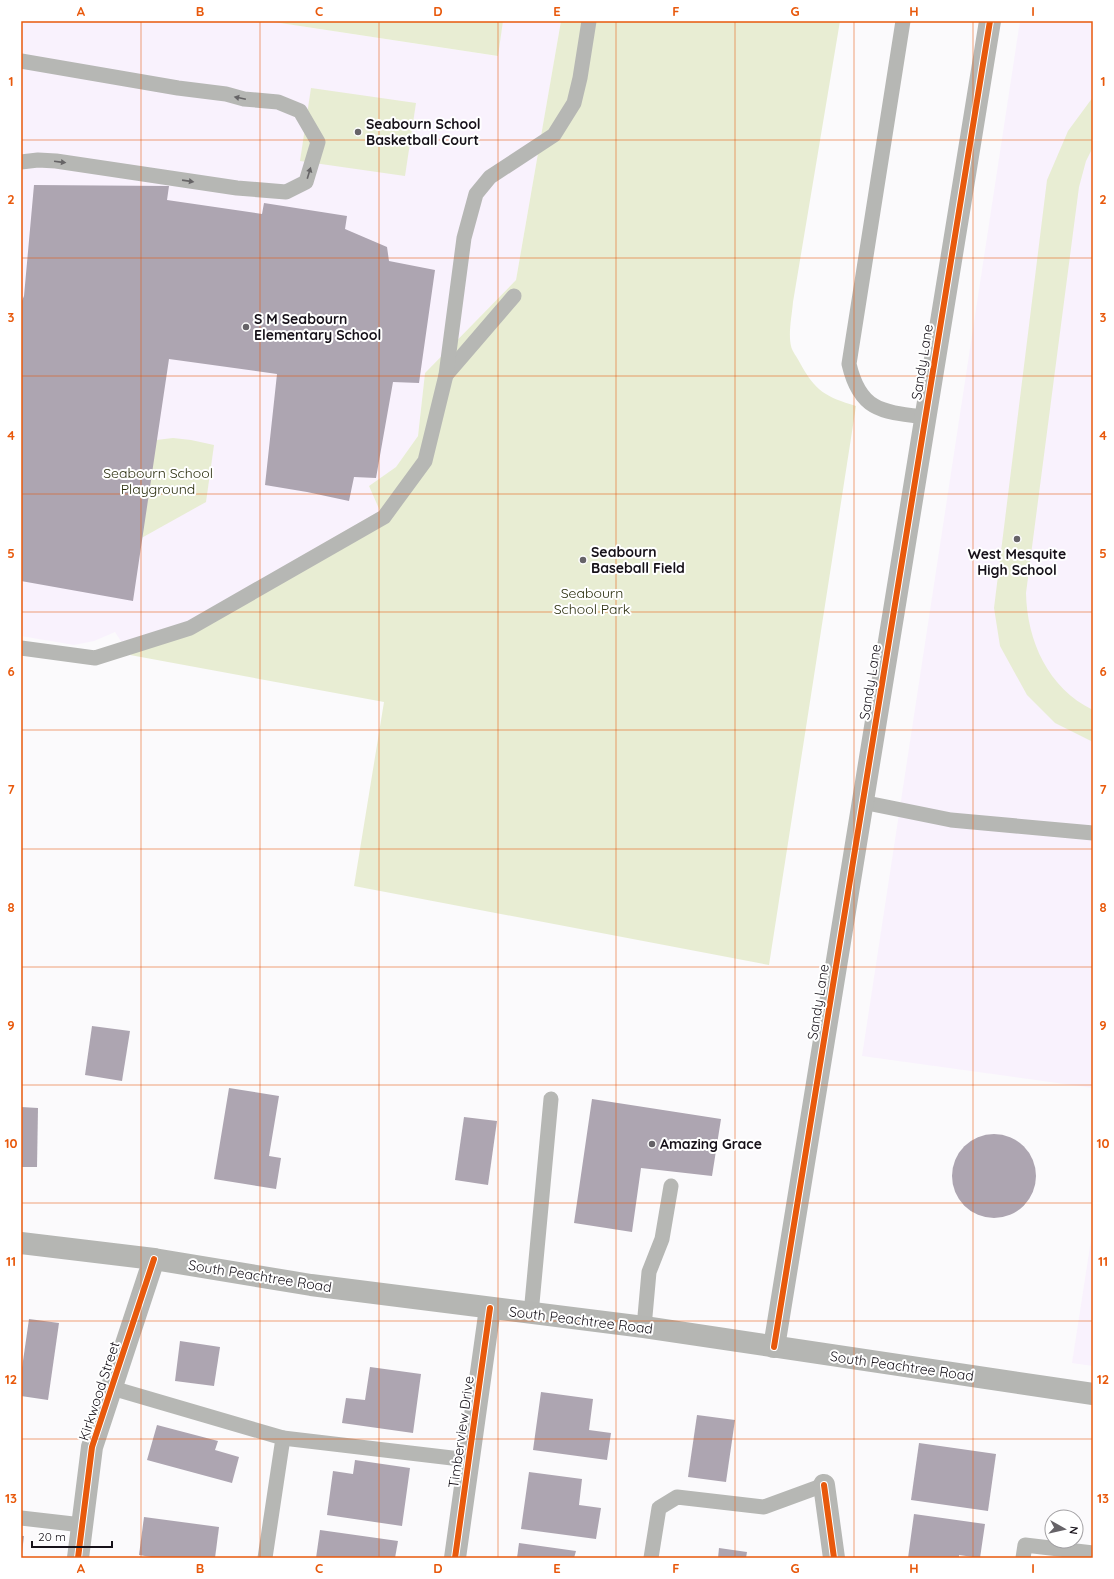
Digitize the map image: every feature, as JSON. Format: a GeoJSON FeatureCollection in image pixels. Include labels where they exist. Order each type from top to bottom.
{"type":"FeatureCollection","features":[{"type":"Feature","properties":{"kind":"main road","name":"South Peachtree Road"},"geometry":{"type":"LineString","coordinates":[[21,1243],[154,1259],[310,1285],[531,1314],[644,1327],[1093,1394]]}},
{"type":"Feature","properties":{"kind":"street","name":"Sandy Lane"},"geometry":{"type":"LineString","coordinates":[[774,1347],[990,21]]}},
{"type":"Feature","properties":{"kind":"street","name":"Kirkwood Street"},"geometry":{"type":"LineString","coordinates":[[78,1558],[92,1447],[154,1259]]}},
{"type":"Feature","properties":{"kind":"street","name":"Timberview Drive"},"geometry":{"type":"LineString","coordinates":[[455,1558],[490,1308]]}},
{"type":"Feature","properties":{"kind":"street"},"geometry":{"type":"LineString","coordinates":[[824,1485],[834,1558]]}},
{"type":"Feature","properties":{"kind":"lane"},"geometry":{"type":"LineString","coordinates":[[21,648],[95,658],[190,628],[384,517],[426,461],[446,375],[464,238],[476,194],[490,178],[554,135],[574,103],[580,78],[589,21]]}},
{"type":"Feature","properties":{"kind":"lane"},"geometry":{"type":"LineString","coordinates":[[903,21],[849,364],[854,384],[863,397],[878,408],[892,413],[925,417]]}},
{"type":"Feature","properties":{"kind":"lane"},"geometry":{"type":"LineString","coordinates":[[21,61],[178,88],[226,94],[244,99],[278,102],[300,111],[318,142],[306,182],[286,192],[237,188],[56,161],[38,160],[21,162]]}},
{"type":"Feature","properties":{"kind":"lane"},"geometry":{"type":"LineString","coordinates":[[446,375],[514,296]]}},
{"type":"Feature","properties":{"kind":"lane"},"geometry":{"type":"LineString","coordinates":[[862,802],[951,820],[1093,833]]}},
{"type":"Feature","properties":{"kind":"lane"},"geometry":{"type":"LineString","coordinates":[[531,1314],[551,1099]]}},
{"type":"Feature","properties":{"kind":"lane"},"geometry":{"type":"LineString","coordinates":[[644,1327],[649,1272],[662,1239],[671,1186]]}},
{"type":"Feature","properties":{"kind":"lane"},"geometry":{"type":"LineString","coordinates":[[112,1388],[283,1438],[469,1460]]}},
{"type":"Feature","properties":{"kind":"lane"},"geometry":{"type":"LineString","coordinates":[[265,1558],[283,1438]]}},
{"type":"Feature","properties":{"kind":"lane"},"geometry":{"type":"LineString","coordinates":[[651,1558],[659,1508],[677,1497],[764,1507],[824,1485]]}},
{"type":"Feature","properties":{"kind":"lane"},"geometry":{"type":"LineString","coordinates":[[21,1518],[82,1524]]}},
{"type":"Feature","properties":{"kind":"lane"},"geometry":{"type":"LineString","coordinates":[[1024,1558],[1025,1545],[1093,1553]]}},
{"type":"Feature","properties":{"kind":"shaded area","name":"S M Seabourn Elementary School"},"geometry":{"type":"Polygon","coordinates":[[[21,21],[267,21],[497,56],[503,21],[561,21],[516,280],[425,373],[418,436],[396,467],[369,486],[380,511],[130,655],[115,632],[94,641],[74,645],[21,636],[21,21]]]}},
{"type":"Feature","properties":{"kind":"shaded area","name":"West Mesquite High School"},"geometry":{"type":"Polygon","coordinates":[[[1020,21],[1093,21],[1093,1088],[862,1056],[1020,21]]]}},
{"type":"Feature","properties":{"kind":"shaded area"},"geometry":{"type":"Polygon","coordinates":[[[1093,1227],[1093,1366],[1072,1363],[1093,1227]]]}},
{"type":"Feature","properties":{"kind":"green space"},"geometry":{"type":"Polygon","coordinates":[[[267,21],[503,21],[498,56],[267,21]]]}},
{"type":"Feature","properties":{"kind":"green space","name":"Seabourn School Park"},"geometry":{"type":"Polygon","coordinates":[[[561,21],[840,21],[793,302],[790,335],[792,350],[805,373],[816,387],[829,396],[856,406],[769,965],[354,886],[384,702],[130,655],[380,511],[369,486],[396,467],[418,436],[425,373],[516,280],[561,21]]]}},
{"type":"Feature","properties":{"kind":"green space","name":"Seabourn School Basketball Court"},"geometry":{"type":"Polygon","coordinates":[[[311,88],[416,103],[405,176],[300,161],[311,88]]]}},
{"type":"Feature","properties":{"kind":"green space"},"geometry":{"type":"Polygon","coordinates":[[[1093,97],[1093,147],[1086,161],[1079,187],[1026,593],[1027,611],[1031,628],[1043,661],[1052,676],[1064,689],[1077,701],[1093,710],[1093,742],[1055,723],[1027,695],[1000,646],[994,608],[1047,180],[1068,131],[1093,97]]]}},
{"type":"Feature","properties":{"kind":"green space","name":"Seabourn School Playground"},"geometry":{"type":"Polygon","coordinates":[[[173,438],[214,445],[206,502],[102,560],[148,441],[173,438]]]}},
{"type":"Feature","properties":{"kind":"building"},"geometry":{"type":"Polygon","coordinates":[[[34,185],[169,186],[167,200],[262,214],[264,203],[347,216],[345,229],[387,247],[389,261],[435,270],[419,383],[393,382],[376,478],[354,477],[349,501],[265,485],[277,374],[169,359],[133,601],[21,581],[21,303],[24,296],[34,185]]]}},
{"type":"Feature","properties":{"kind":"building"},"geometry":{"type":"Polygon","coordinates":[[[92,1026],[130,1031],[122,1081],[85,1075],[92,1026]]]}},
{"type":"Feature","properties":{"kind":"building"},"geometry":{"type":"Polygon","coordinates":[[[229,1088],[279,1096],[269,1156],[281,1158],[276,1189],[214,1179],[229,1088]]]}},
{"type":"Feature","properties":{"kind":"building","name":"Amazing Grace"},"geometry":{"type":"Polygon","coordinates":[[[592,1099],[721,1119],[712,1176],[641,1168],[632,1232],[574,1223],[592,1099]]]}},
{"type":"Feature","properties":{"kind":"building"},"geometry":{"type":"Polygon","coordinates":[[[21,1107],[38,1108],[37,1167],[21,1167],[21,1107]]]}},
{"type":"Feature","properties":{"kind":"building"},"geometry":{"type":"Polygon","coordinates":[[[464,1117],[497,1121],[488,1185],[455,1180],[464,1117]]]}},
{"type":"Feature","properties":{"kind":"building"},"geometry":{"type":"Polygon","coordinates":[[[994,1134],[1002,1135],[1017,1141],[1029,1153],[1035,1168],[1035,1184],[1029,1199],[1017,1211],[1002,1217],[994,1218],[986,1217],[971,1211],[959,1199],[953,1184],[952,1176],[953,1168],[959,1153],[971,1141],[986,1135],[994,1134]]]}},
{"type":"Feature","properties":{"kind":"building"},"geometry":{"type":"Polygon","coordinates":[[[29,1319],[59,1323],[48,1400],[21,1396],[21,1375],[29,1319]]]}},
{"type":"Feature","properties":{"kind":"building"},"geometry":{"type":"Polygon","coordinates":[[[180,1341],[220,1347],[214,1386],[175,1381],[180,1341]]]}},
{"type":"Feature","properties":{"kind":"building"},"geometry":{"type":"Polygon","coordinates":[[[370,1367],[421,1374],[413,1433],[342,1423],[346,1398],[365,1400],[370,1367]]]}},
{"type":"Feature","properties":{"kind":"building"},"geometry":{"type":"Polygon","coordinates":[[[541,1392],[593,1399],[589,1430],[611,1433],[607,1460],[533,1450],[541,1392]]]}},
{"type":"Feature","properties":{"kind":"building"},"geometry":{"type":"Polygon","coordinates":[[[697,1415],[735,1420],[726,1482],[688,1477],[697,1415]]]}},
{"type":"Feature","properties":{"kind":"building"},"geometry":{"type":"Polygon","coordinates":[[[157,1425],[218,1441],[215,1450],[239,1457],[232,1483],[147,1460],[157,1425]]]}},
{"type":"Feature","properties":{"kind":"building"},"geometry":{"type":"Polygon","coordinates":[[[919,1443],[996,1454],[988,1511],[911,1500],[919,1443]]]}},
{"type":"Feature","properties":{"kind":"building"},"geometry":{"type":"Polygon","coordinates":[[[355,1460],[410,1468],[402,1526],[327,1515],[333,1471],[353,1474],[355,1460]]]}},
{"type":"Feature","properties":{"kind":"building"},"geometry":{"type":"Polygon","coordinates":[[[529,1472],[582,1479],[579,1505],[601,1508],[596,1539],[521,1529],[529,1472]]]}},
{"type":"Feature","properties":{"kind":"building"},"geometry":{"type":"Polygon","coordinates":[[[914,1514],[985,1524],[980,1558],[959,1555],[959,1558],[908,1558],[914,1514]]]}},
{"type":"Feature","properties":{"kind":"building"},"geometry":{"type":"Polygon","coordinates":[[[144,1517],[219,1527],[215,1558],[157,1558],[139,1555],[144,1517]]]}},
{"type":"Feature","properties":{"kind":"building"},"geometry":{"type":"Polygon","coordinates":[[[320,1530],[398,1541],[395,1558],[316,1558],[320,1530]]]}},
{"type":"Feature","properties":{"kind":"building"},"geometry":{"type":"Polygon","coordinates":[[[21,1536],[24,1536],[22,1552],[21,1552],[21,1536]]]}},
{"type":"Feature","properties":{"kind":"building"},"geometry":{"type":"Polygon","coordinates":[[[519,1543],[576,1551],[574,1558],[517,1558],[519,1543]]]}},
{"type":"Feature","properties":{"kind":"building"},"geometry":{"type":"Polygon","coordinates":[[[719,1548],[747,1552],[746,1558],[718,1558],[719,1548]]]}},
{"type":"Feature","properties":{"kind":"cycle path"},"geometry":{"type":"LineString","coordinates":[[774,1347],[990,21]]}},
{"type":"Feature","properties":{"kind":"cycle path"},"geometry":{"type":"LineString","coordinates":[[78,1558],[92,1447],[154,1259]]}},
{"type":"Feature","properties":{"kind":"cycle path"},"geometry":{"type":"LineString","coordinates":[[455,1558],[490,1308]]}},
{"type":"Feature","properties":{"kind":"cycle path"},"geometry":{"type":"LineString","coordinates":[[824,1485],[834,1558]]}},
{"type":"Feature","properties":{"kind":"place","name":"Seabourn School Basketball Court"},"geometry":{"type":"Point","coordinates":[358,132]}},
{"type":"Feature","properties":{"kind":"place","name":"S M Seabourn Elementary School"},"geometry":{"type":"Point","coordinates":[246,327]}},
{"type":"Feature","properties":{"kind":"place","name":"West Mesquite High School"},"geometry":{"type":"Point","coordinates":[1017,539]}},
{"type":"Feature","properties":{"kind":"place","name":"Seabourn Baseball Field"},"geometry":{"type":"Point","coordinates":[583,560]}},
{"type":"Feature","properties":{"kind":"place","name":"Amazing Grace"},"geometry":{"type":"Point","coordinates":[652,1144]}}]}
